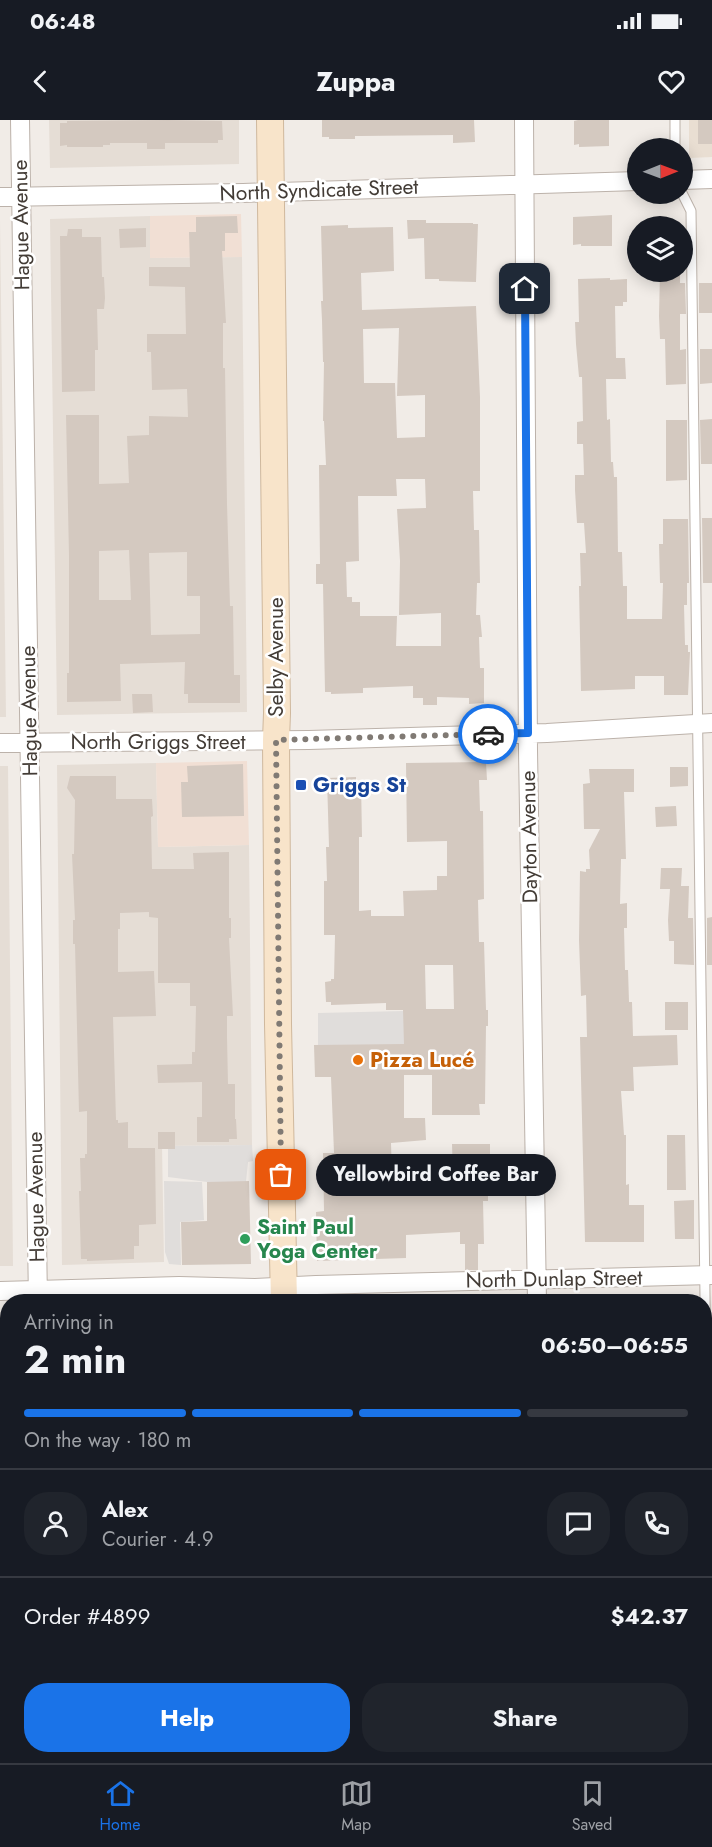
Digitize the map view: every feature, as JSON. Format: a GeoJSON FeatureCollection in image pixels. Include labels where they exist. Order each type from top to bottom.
{"type":"FeatureCollection","features":[{"type":"Feature","properties":{"kind":"street","name":"Hague Avenue"},"geometry":{"type":"LineString","coordinates":[[20,120],[38,1294]]}},
{"type":"Feature","properties":{"kind":"street","name":"Selby Avenue"},"geometry":{"type":"LineString","coordinates":[[270,120],[277,713],[278,1036],[284,1294]]}},
{"type":"Feature","properties":{"kind":"street","name":"Dayton Avenue"},"geometry":{"type":"LineString","coordinates":[[524,120],[528,733],[537,1294]]}},
{"type":"Feature","properties":{"kind":"street"},"geometry":{"type":"LineString","coordinates":[[693,180],[712,179]]}},
{"type":"Feature","properties":{"kind":"street","name":"North Syndicate Street"},"geometry":{"type":"LineString","coordinates":[[0,197],[271,192],[627,181]]}},
{"type":"Feature","properties":{"kind":"street","name":"North Griggs Street"},"geometry":{"type":"LineString","coordinates":[[0,743],[276,740],[528,733],[705,724]]}},
{"type":"Feature","properties":{"kind":"street","name":"North Dunlap Street"},"geometry":{"type":"LineString","coordinates":[[66,1294],[179,1286],[255,1288],[284,1294],[537,1279],[709,1276]]}},
{"type":"Feature","properties":{"kind":"street","name":"North Dunlap Street"},"geometry":{"type":"LineString","coordinates":[[0,1292],[19,1294]]}},
{"type":"Feature","properties":{"kind":"lane"},"geometry":{"type":"LineString","coordinates":[[675,120],[675,138]]}},
{"type":"Feature","properties":{"kind":"lane"},"geometry":{"type":"LineString","coordinates":[[688,204],[691,211],[705,724],[709,1294]]}},
{"type":"Feature","properties":{"kind":"shaded area"},"geometry":{"type":"Polygon","coordinates":[[[49,120],[239,120],[239,164],[50,168],[49,120]]]}},
{"type":"Feature","properties":{"kind":"shaded area"},"geometry":{"type":"Polygon","coordinates":[[[689,120],[712,120],[712,157],[693,158],[693,138],[689,138],[689,120]]]}},
{"type":"Feature","properties":{"kind":"shaded area"},"geometry":{"type":"Polygon","coordinates":[[[241,214],[242,257],[150,258],[150,216],[241,214]]]}},
{"type":"Feature","properties":{"kind":"shaded area"},"geometry":{"type":"Polygon","coordinates":[[[150,216],[151,258],[242,257],[247,712],[57,715],[50,219],[150,216]]]}},
{"type":"Feature","properties":{"kind":"shaded area"},"geometry":{"type":"Polygon","coordinates":[[[0,219],[6,717],[0,717],[0,219]]]}},
{"type":"Feature","properties":{"kind":"shaded area"},"geometry":{"type":"Polygon","coordinates":[[[247,761],[249,845],[158,847],[156,763],[247,761]]]}},
{"type":"Feature","properties":{"kind":"shaded area"},"geometry":{"type":"Polygon","coordinates":[[[156,763],[158,847],[249,845],[252,1145],[162,1146],[164,1262],[62,1265],[57,765],[156,763]]]}},
{"type":"Feature","properties":{"kind":"shaded area"},"geometry":{"type":"Polygon","coordinates":[[[0,766],[8,766],[13,1266],[0,1266],[0,766]]]}},
{"type":"Feature","properties":{"kind":"shaded area"},"geometry":{"type":"Polygon","coordinates":[[[404,1011],[404,1045],[318,1046],[318,1013],[404,1011]]]}},
{"type":"Feature","properties":{"kind":"shaded area"},"geometry":{"type":"Polygon","coordinates":[[[252,1145],[253,1161],[248,1162],[246,1182],[207,1182],[168,1177],[168,1146],[252,1145]]]}},
{"type":"Feature","properties":{"kind":"shaded area"},"geometry":{"type":"Polygon","coordinates":[[[164,1181],[202,1182],[204,1220],[180,1222],[181,1265],[169,1264],[165,1252],[164,1181]]]}},
{"type":"Feature","properties":{"kind":"building"},"geometry":{"type":"Polygon","coordinates":[[[322,120],[474,120],[475,142],[453,143],[453,135],[355,136],[355,139],[329,139],[329,137],[322,137],[322,120]]]}},
{"type":"Feature","properties":{"kind":"building"},"geometry":{"type":"Polygon","coordinates":[[[609,120],[609,146],[579,147],[579,144],[574,145],[574,121],[609,120]]]}},
{"type":"Feature","properties":{"kind":"building"},"geometry":{"type":"Polygon","coordinates":[[[698,120],[712,120],[712,144],[698,144],[698,120]]]}},
{"type":"Feature","properties":{"kind":"building"},"geometry":{"type":"Polygon","coordinates":[[[67,121],[222,121],[223,140],[218,140],[218,143],[165,143],[165,149],[147,149],[147,143],[110,143],[103,147],[60,146],[60,123],[67,123],[67,121]]]}},
{"type":"Feature","properties":{"kind":"building"},"geometry":{"type":"Polygon","coordinates":[[[612,215],[612,246],[573,245],[573,217],[612,215]]]}},
{"type":"Feature","properties":{"kind":"building"},"geometry":{"type":"Polygon","coordinates":[[[237,216],[238,233],[225,233],[225,251],[222,251],[226,323],[223,323],[223,368],[225,368],[230,606],[233,606],[234,675],[240,675],[240,703],[188,703],[188,694],[184,694],[185,662],[120,664],[121,701],[67,702],[69,555],[66,415],[99,415],[99,484],[129,483],[127,436],[149,435],[149,416],[188,417],[187,389],[152,390],[151,352],[147,352],[147,334],[186,334],[185,287],[149,286],[149,267],[190,267],[189,232],[196,232],[196,217],[237,216]],[[129,550],[99,551],[99,600],[131,600],[129,550]],[[187,552],[149,553],[151,635],[200,634],[200,596],[187,596],[187,552]]]}},
{"type":"Feature","properties":{"kind":"building"},"geometry":{"type":"Polygon","coordinates":[[[407,220],[426,220],[426,223],[478,224],[476,282],[425,279],[424,238],[408,239],[407,220]]]}},
{"type":"Feature","properties":{"kind":"building"},"geometry":{"type":"Polygon","coordinates":[[[321,226],[393,227],[394,271],[361,273],[362,310],[476,306],[480,397],[480,491],[473,491],[474,530],[479,530],[480,583],[477,583],[476,615],[480,615],[482,637],[479,637],[480,668],[484,668],[484,703],[469,704],[469,698],[437,697],[437,705],[423,705],[423,698],[413,698],[413,686],[363,688],[363,693],[331,694],[331,692],[325,692],[323,584],[316,584],[316,564],[320,564],[319,465],[326,465],[323,421],[321,226]],[[399,328],[363,329],[364,383],[395,383],[397,438],[425,437],[425,395],[397,396],[399,328]],[[396,479],[397,496],[358,496],[359,561],[346,562],[347,597],[352,597],[352,602],[360,602],[360,616],[397,616],[396,646],[441,646],[441,613],[399,615],[400,561],[397,509],[426,508],[425,479],[396,479]]]}},
{"type":"Feature","properties":{"kind":"building"},"geometry":{"type":"Polygon","coordinates":[[[146,228],[146,247],[120,248],[119,229],[146,228]]]}},
{"type":"Feature","properties":{"kind":"building"},"geometry":{"type":"Polygon","coordinates":[[[68,229],[82,229],[82,237],[101,237],[105,298],[104,309],[97,309],[98,350],[95,350],[95,391],[62,392],[60,236],[67,236],[68,229]]]}},
{"type":"Feature","properties":{"kind":"building"},"geometry":{"type":"Polygon","coordinates":[[[578,279],[627,279],[627,302],[623,302],[623,306],[615,306],[616,358],[625,358],[626,379],[606,379],[611,462],[613,462],[614,477],[617,477],[618,552],[622,552],[623,586],[627,586],[627,619],[662,619],[663,583],[660,583],[659,544],[663,544],[663,519],[688,519],[689,583],[687,583],[687,605],[684,605],[685,645],[688,645],[688,652],[690,652],[688,695],[664,695],[664,676],[635,676],[635,689],[581,691],[580,553],[586,553],[584,523],[577,523],[575,490],[575,475],[584,475],[583,444],[577,444],[577,422],[583,421],[582,377],[579,377],[575,322],[579,322],[578,279]]]}},
{"type":"Feature","properties":{"kind":"building"},"geometry":{"type":"Polygon","coordinates":[[[660,282],[685,283],[686,314],[680,314],[680,350],[686,349],[686,384],[666,385],[665,339],[660,339],[660,282]]]}},
{"type":"Feature","properties":{"kind":"building"},"geometry":{"type":"Polygon","coordinates":[[[699,283],[712,283],[712,313],[699,313],[699,283]]]}},
{"type":"Feature","properties":{"kind":"building"},"geometry":{"type":"Polygon","coordinates":[[[700,349],[712,349],[712,383],[700,384],[700,349]]]}},
{"type":"Feature","properties":{"kind":"building"},"geometry":{"type":"Polygon","coordinates":[[[712,419],[712,464],[701,464],[700,420],[712,419]]]}},
{"type":"Feature","properties":{"kind":"building"},"geometry":{"type":"Polygon","coordinates":[[[666,420],[687,420],[687,480],[666,481],[666,420]]]}},
{"type":"Feature","properties":{"kind":"building"},"geometry":{"type":"Polygon","coordinates":[[[702,518],[712,518],[712,583],[703,583],[702,518]]]}},
{"type":"Feature","properties":{"kind":"building"},"geometry":{"type":"Polygon","coordinates":[[[132,694],[152,694],[153,712],[133,713],[132,694]]]}},
{"type":"Feature","properties":{"kind":"building"},"geometry":{"type":"Polygon","coordinates":[[[486,762],[487,780],[479,780],[480,811],[483,811],[484,899],[478,900],[479,942],[484,942],[486,1010],[488,1010],[485,1104],[479,1104],[480,1115],[432,1115],[432,1075],[404,1075],[404,1118],[425,1118],[426,1140],[391,1143],[392,1178],[453,1175],[452,1144],[490,1144],[488,1201],[483,1201],[484,1244],[478,1244],[478,1270],[465,1270],[465,1244],[460,1244],[460,1232],[406,1235],[406,1258],[317,1261],[316,1212],[324,1211],[323,1153],[334,1153],[331,1077],[315,1077],[314,1045],[404,1044],[403,1010],[386,1010],[386,1003],[331,1005],[331,1002],[326,1002],[325,982],[334,979],[335,935],[324,935],[324,881],[327,881],[326,847],[329,847],[327,778],[356,777],[356,782],[361,782],[362,837],[359,837],[359,911],[371,910],[371,916],[404,916],[403,891],[437,890],[437,876],[447,876],[447,841],[407,842],[406,763],[486,762]],[[425,965],[426,1009],[454,1009],[453,965],[425,965]]]}},
{"type":"Feature","properties":{"kind":"building"},"geometry":{"type":"Polygon","coordinates":[[[243,764],[244,816],[182,817],[181,782],[188,782],[187,766],[243,764]]]}},
{"type":"Feature","properties":{"kind":"building"},"geometry":{"type":"Polygon","coordinates":[[[670,767],[688,767],[688,786],[670,787],[670,767]]]}},
{"type":"Feature","properties":{"kind":"building"},"geometry":{"type":"Polygon","coordinates":[[[589,769],[634,769],[634,792],[624,792],[626,859],[621,859],[620,904],[627,903],[627,928],[624,928],[625,970],[628,970],[629,1002],[632,1002],[633,1036],[677,1035],[678,1065],[633,1067],[634,1091],[621,1091],[624,1135],[626,1135],[626,1185],[629,1184],[629,1205],[644,1205],[644,1242],[585,1242],[580,1037],[587,1037],[586,995],[581,996],[580,871],[586,872],[586,869],[590,869],[589,850],[600,829],[584,829],[583,784],[590,783],[589,769]]]}},
{"type":"Feature","properties":{"kind":"building"},"geometry":{"type":"Polygon","coordinates":[[[70,776],[116,776],[116,799],[152,799],[152,869],[194,869],[193,853],[229,852],[231,938],[229,938],[233,1016],[227,1016],[228,1084],[235,1084],[237,1139],[229,1139],[229,1142],[197,1142],[197,1117],[202,1117],[202,1082],[158,1083],[157,1065],[192,1064],[192,1052],[195,1052],[196,1006],[190,1006],[190,983],[158,983],[158,918],[149,917],[149,912],[120,913],[118,972],[154,971],[156,1016],[113,1017],[116,1120],[118,1123],[128,1122],[128,1148],[155,1148],[156,1224],[139,1225],[139,1246],[134,1246],[134,1259],[87,1261],[87,1259],[81,1259],[80,1158],[85,1158],[87,1154],[87,1111],[79,1112],[75,944],[73,944],[73,920],[75,920],[72,854],[74,854],[75,800],[67,788],[70,776]]]}},
{"type":"Feature","properties":{"kind":"building"},"geometry":{"type":"Polygon","coordinates":[[[676,806],[677,826],[656,827],[655,807],[676,806]]]}},
{"type":"Feature","properties":{"kind":"building"},"geometry":{"type":"Polygon","coordinates":[[[661,868],[682,868],[681,886],[689,886],[688,918],[693,918],[694,965],[674,964],[674,941],[669,941],[670,889],[660,889],[661,868]]]}},
{"type":"Feature","properties":{"kind":"building"},"geometry":{"type":"Polygon","coordinates":[[[712,917],[712,965],[707,965],[707,918],[712,917]]]}},
{"type":"Feature","properties":{"kind":"building"},"geometry":{"type":"Polygon","coordinates":[[[665,1002],[688,1002],[688,1030],[665,1030],[665,1002]]]}},
{"type":"Feature","properties":{"kind":"building"},"geometry":{"type":"Polygon","coordinates":[[[158,1132],[175,1132],[175,1149],[158,1149],[158,1132]]]}},
{"type":"Feature","properties":{"kind":"building"},"geometry":{"type":"Polygon","coordinates":[[[667,1135],[685,1135],[686,1190],[667,1190],[667,1135]]]}},
{"type":"Feature","properties":{"kind":"building"},"geometry":{"type":"Polygon","coordinates":[[[249,1181],[251,1264],[182,1265],[181,1222],[207,1221],[207,1182],[249,1181]]]}},
{"type":"Feature","properties":{"kind":"building"},"geometry":{"type":"Polygon","coordinates":[[[694,1200],[694,1239],[675,1239],[674,1201],[694,1200]]]}},
{"type":"Feature","properties":{"kind":"way so far"},"geometry":{"type":"LineString","coordinates":[[281,1175],[276,740],[488,734]]}},
{"type":"Feature","properties":{"kind":"place","name":"Griggs St"},"geometry":{"type":"Point","coordinates":[301,785]}},
{"type":"Feature","properties":{"kind":"place","name":"Pizza Lucé"},"geometry":{"type":"Point","coordinates":[358,1060]}},
{"type":"Feature","properties":{"kind":"place","name":"Yellowbird Coffee Bar"},"geometry":{"type":"Point","coordinates":[281,1175]}},
{"type":"Feature","properties":{"kind":"place","name":"Saint Paul Yoga Center"},"geometry":{"type":"Point","coordinates":[245,1239]}},
{"type":"Feature","properties":{"kind":"route"},"geometry":{"type":"LineString","coordinates":[[488,734],[528,733],[525,289]]}}]}
